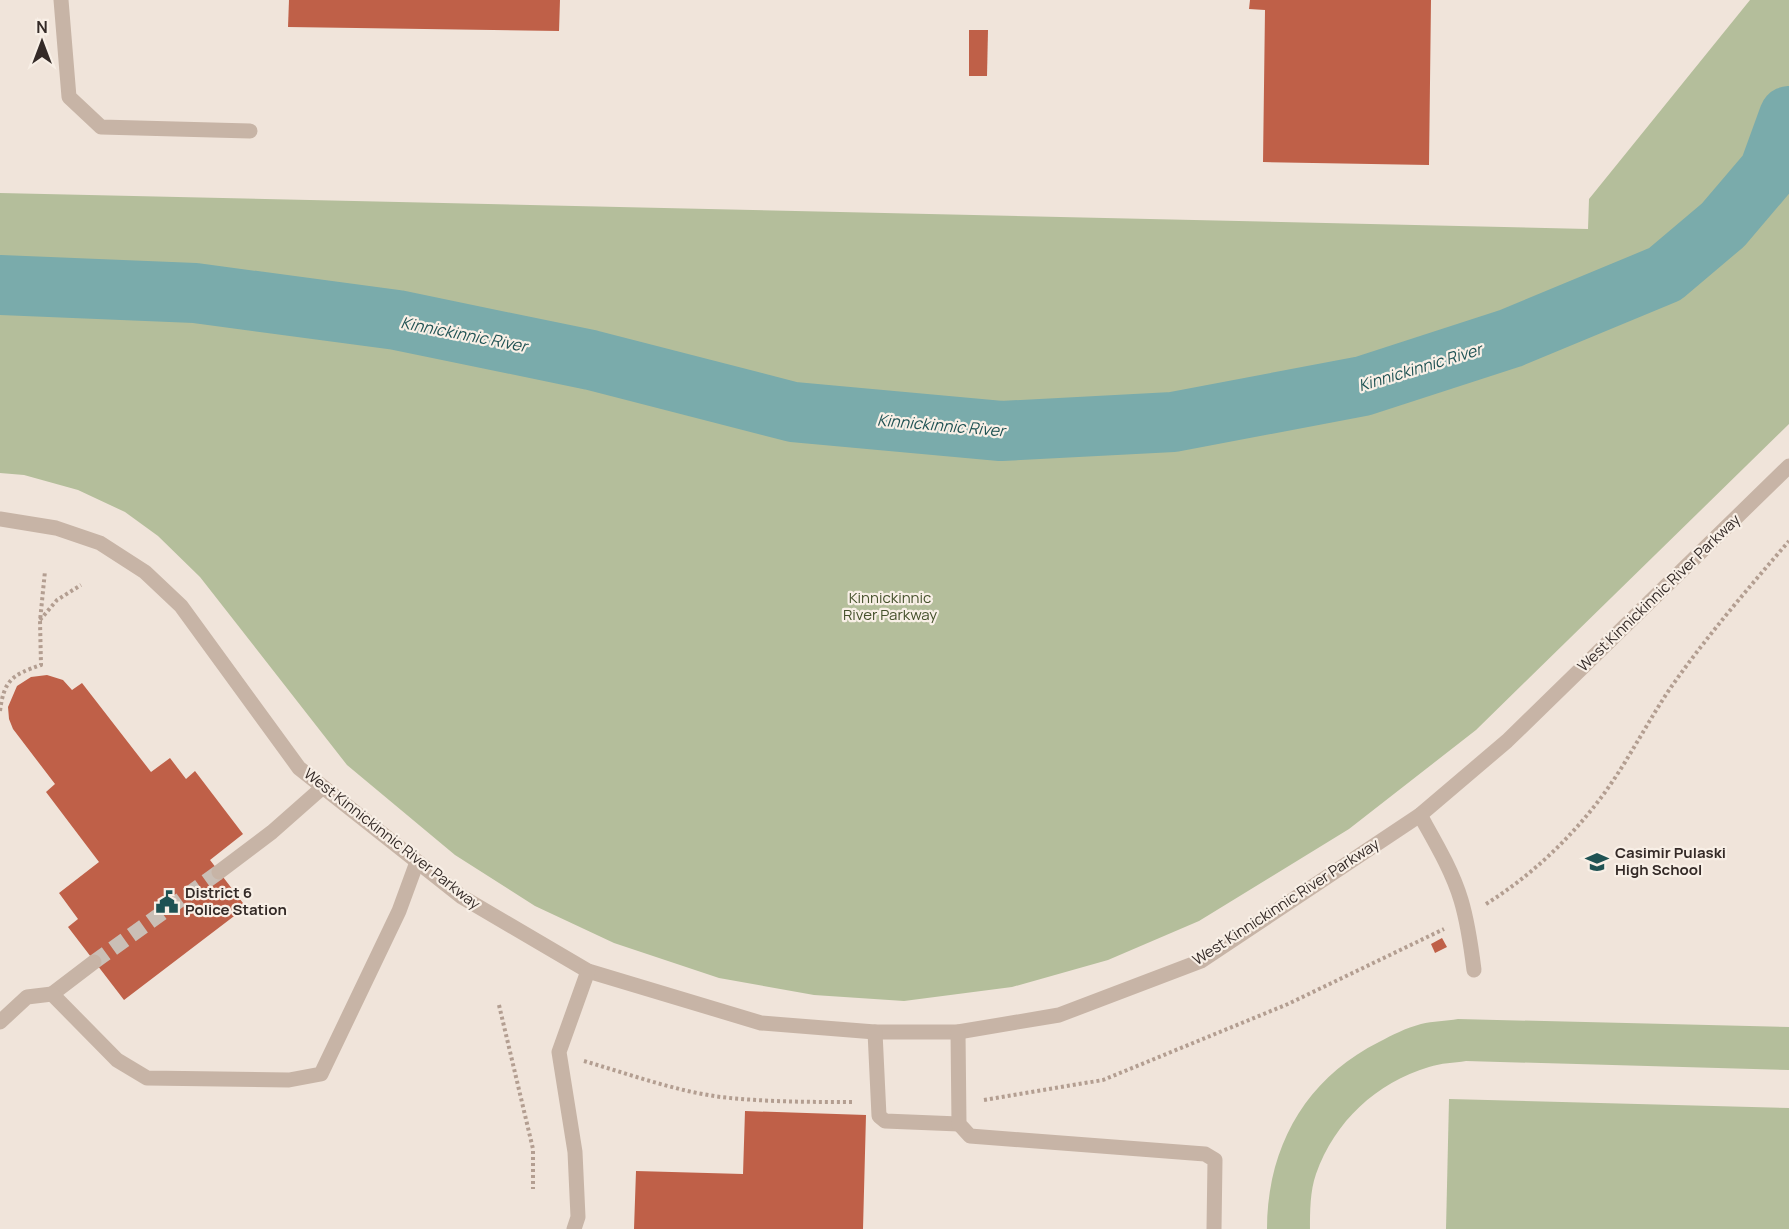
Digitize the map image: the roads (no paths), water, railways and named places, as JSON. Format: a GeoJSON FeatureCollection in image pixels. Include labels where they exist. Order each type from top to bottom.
{"type":"FeatureCollection","features":[{"type":"Feature","properties":{"kind":"street"},"geometry":{"type":"LineString","coordinates":[[61,0],[69,97],[101,127],[250,131]]}},
{"type":"Feature","properties":{"kind":"street","name":"West Kinnickinnic River Parkway"},"geometry":{"type":"LineString","coordinates":[[0,519],[56,528],[100,543],[145,572],[181,606],[299,768],[462,897],[588,971],[761,1023],[875,1032],[958,1032],[1059,1015],[1201,961],[1420,815],[1507,741],[1788,469]]}},
{"type":"Feature","properties":{"kind":"street"},"geometry":{"type":"LineString","coordinates":[[219,872],[272,832],[323,787]]}},
{"type":"Feature","properties":{"kind":"street"},"geometry":{"type":"LineString","coordinates":[[1420,815],[1447,866],[1461,899],[1470,933],[1474,970]]}},
{"type":"Feature","properties":{"kind":"street"},"geometry":{"type":"LineString","coordinates":[[52,994],[117,1060],[147,1078],[289,1080],[321,1074],[399,911],[417,862]]}},
{"type":"Feature","properties":{"kind":"street"},"geometry":{"type":"LineString","coordinates":[[0,1022],[27,997],[52,994],[94,962]]}},
{"type":"Feature","properties":{"kind":"street"},"geometry":{"type":"LineString","coordinates":[[574,1229],[578,1217],[575,1152],[560,1052],[588,971]]}},
{"type":"Feature","properties":{"kind":"street"},"geometry":{"type":"LineString","coordinates":[[875,1032],[879,1116],[885,1121],[959,1124]]}},
{"type":"Feature","properties":{"kind":"street"},"geometry":{"type":"LineString","coordinates":[[958,1032],[959,1124],[970,1136],[1204,1154],[1215,1160],[1214,1229]]}},
{"type":"Feature","properties":{"kind":"waterway","name":"Kinnickinnic River"},"geometry":{"type":"LineString","coordinates":[[0,285],[195,293],[397,320],[591,360],[793,412],[1001,431],[1173,422],[1363,386],[1511,338],[1665,274],[1723,225],[1769,171],[1789,116]]}},
{"type":"Feature","properties":{"kind":"tunnel"},"geometry":{"type":"LineString","coordinates":[[94,962],[219,872]]}},
{"type":"Feature","properties":{"kind":"place","name":"Casimir Pulaski High School"},"geometry":{"type":"Point","coordinates":[1597,862]}},
{"type":"Feature","properties":{"kind":"place","name":"District 6 Police Station"},"geometry":{"type":"Point","coordinates":[167,902]}},
{"type":"Feature","properties":{"kind":"park label","name":"Kinnickinnic River Parkway"},"geometry":{"type":"Point","coordinates":[890,606]}}]}
